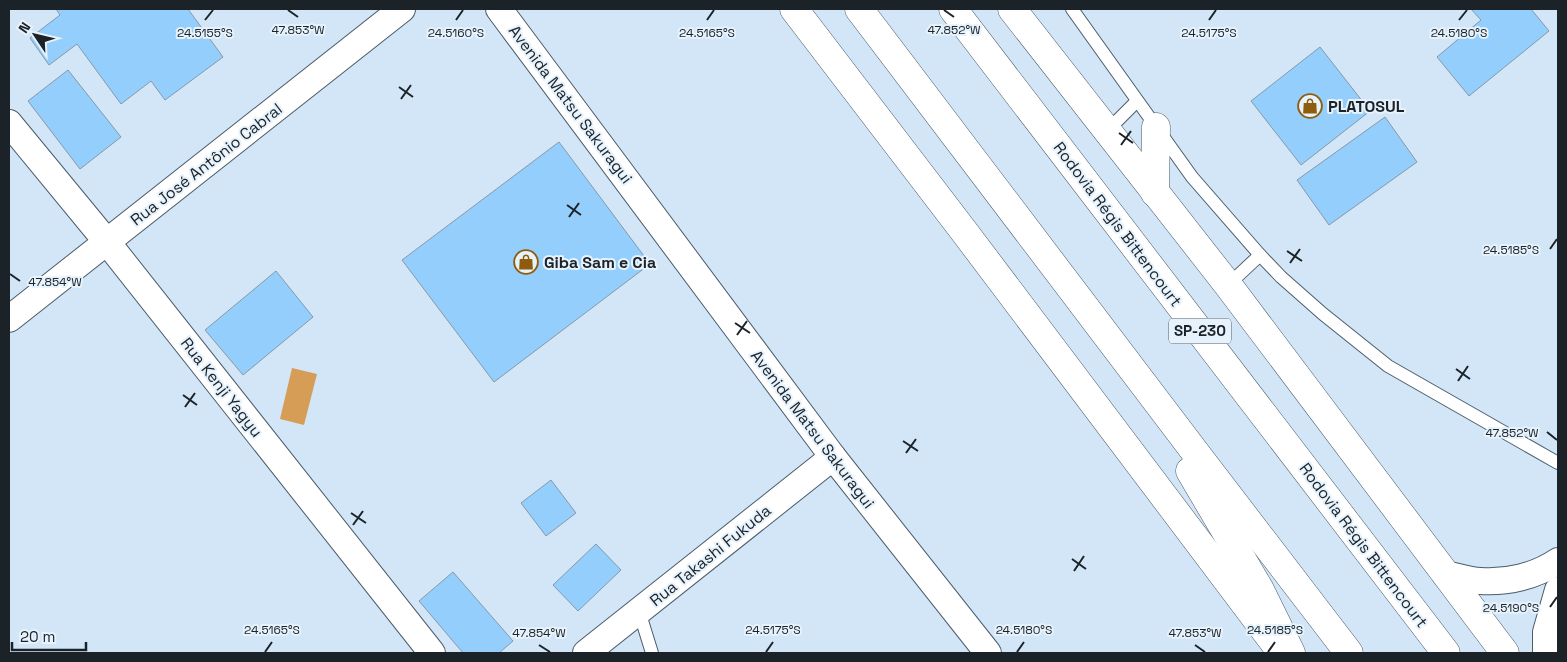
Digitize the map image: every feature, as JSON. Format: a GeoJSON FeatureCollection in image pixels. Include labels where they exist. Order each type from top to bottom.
{"type":"FeatureCollection","features":[{"type":"Feature","properties":{"kind":"main road"},"geometry":{"type":"LineString","coordinates":[[794,9],[1282,653]]}},
{"type":"Feature","properties":{"kind":"main road"},"geometry":{"type":"LineString","coordinates":[[859,9],[1349,653]]}},
{"type":"Feature","properties":{"kind":"main road","name":"Rodovia Régis Bittencourt"},"geometry":{"type":"LineString","coordinates":[[953,9],[1446,653]]}},
{"type":"Feature","properties":{"kind":"main road"},"geometry":{"type":"LineString","coordinates":[[1012,9],[1228,286],[1505,653]]}},
{"type":"Feature","properties":{"kind":"main road"},"geometry":{"type":"LineString","coordinates":[[1155,192],[1156,127]]}},
{"type":"Feature","properties":{"kind":"main road"},"geometry":{"type":"LineString","coordinates":[[1104,331],[1259,588],[1291,653]]}},
{"type":"Feature","properties":{"kind":"street","name":"Rua José Antônio Cabral"},"geometry":{"type":"LineString","coordinates":[[9,319],[402,9]]}},
{"type":"Feature","properties":{"kind":"street","name":"Avenida Matsu Sakuragui"},"geometry":{"type":"LineString","coordinates":[[499,9],[833,457],[988,653]]}},
{"type":"Feature","properties":{"kind":"street","name":"Rua Kenji Yagyu"},"geometry":{"type":"LineString","coordinates":[[9,123],[108,242],[432,653]]}},
{"type":"Feature","properties":{"kind":"street","name":"Rua Takashi Fukuda"},"geometry":{"type":"LineString","coordinates":[[586,653],[833,457]]}},
{"type":"Feature","properties":{"kind":"street"},"geometry":{"type":"LineString","coordinates":[[1445,574],[1479,581],[1506,580],[1537,573],[1558,561]]}},
{"type":"Feature","properties":{"kind":"street"},"geometry":{"type":"LineString","coordinates":[[1546,653],[1546,632],[1558,590]]}},
{"type":"Feature","properties":{"kind":"lane"},"geometry":{"type":"LineString","coordinates":[[1072,9],[1192,177],[1260,256],[1285,281],[1388,366],[1558,463]]}},
{"type":"Feature","properties":{"kind":"lane"},"geometry":{"type":"LineString","coordinates":[[1107,131],[1137,101]]}},
{"type":"Feature","properties":{"kind":"lane"},"geometry":{"type":"LineString","coordinates":[[1228,286],[1260,256]]}},
{"type":"Feature","properties":{"kind":"lane"},"geometry":{"type":"LineString","coordinates":[[639,611],[652,653]]}},
{"type":"Feature","properties":{"kind":"shaded area"},"geometry":{"type":"Polygon","coordinates":[[[292,368],[317,374],[304,425],[280,419],[292,368]]]}},
{"type":"Feature","properties":{"kind":"building"},"geometry":{"type":"Polygon","coordinates":[[[56,9],[188,9],[223,57],[165,100],[151,81],[121,104],[77,44],[49,65],[30,38],[60,15],[56,9]]]}},
{"type":"Feature","properties":{"kind":"building"},"geometry":{"type":"Polygon","coordinates":[[[1471,9],[1531,9],[1549,31],[1469,96],[1437,57],[1481,20],[1471,9]]]}},
{"type":"Feature","properties":{"kind":"building","name":"PLATOSUL"},"geometry":{"type":"Polygon","coordinates":[[[1320,47],[1370,111],[1301,165],[1251,101],[1320,47]]]}},
{"type":"Feature","properties":{"kind":"building"},"geometry":{"type":"Polygon","coordinates":[[[68,70],[121,137],[80,169],[28,101],[68,70]]]}},
{"type":"Feature","properties":{"kind":"building"},"geometry":{"type":"Polygon","coordinates":[[[1385,117],[1417,162],[1329,225],[1297,180],[1385,117]]]}},
{"type":"Feature","properties":{"kind":"building","name":"Giba Sam e Cia"},"geometry":{"type":"Polygon","coordinates":[[[559,142],[650,264],[494,382],[402,260],[559,142]]]}},
{"type":"Feature","properties":{"kind":"building"},"geometry":{"type":"Polygon","coordinates":[[[276,271],[313,317],[243,375],[205,330],[276,271]]]}},
{"type":"Feature","properties":{"kind":"building"},"geometry":{"type":"Polygon","coordinates":[[[551,480],[576,513],[546,536],[521,503],[551,480]]]}},
{"type":"Feature","properties":{"kind":"building"},"geometry":{"type":"Polygon","coordinates":[[[596,544],[621,570],[578,611],[553,585],[596,544]]]}},
{"type":"Feature","properties":{"kind":"building"},"geometry":{"type":"Polygon","coordinates":[[[453,572],[513,641],[499,653],[463,653],[419,601],[453,572]]]}},
{"type":"Feature","properties":{"kind":"place","name":"PLATOSUL"},"geometry":{"type":"Point","coordinates":[1310,106]}},
{"type":"Feature","properties":{"kind":"place","name":"Giba Sam e Cia"},"geometry":{"type":"Point","coordinates":[526,262]}}]}
